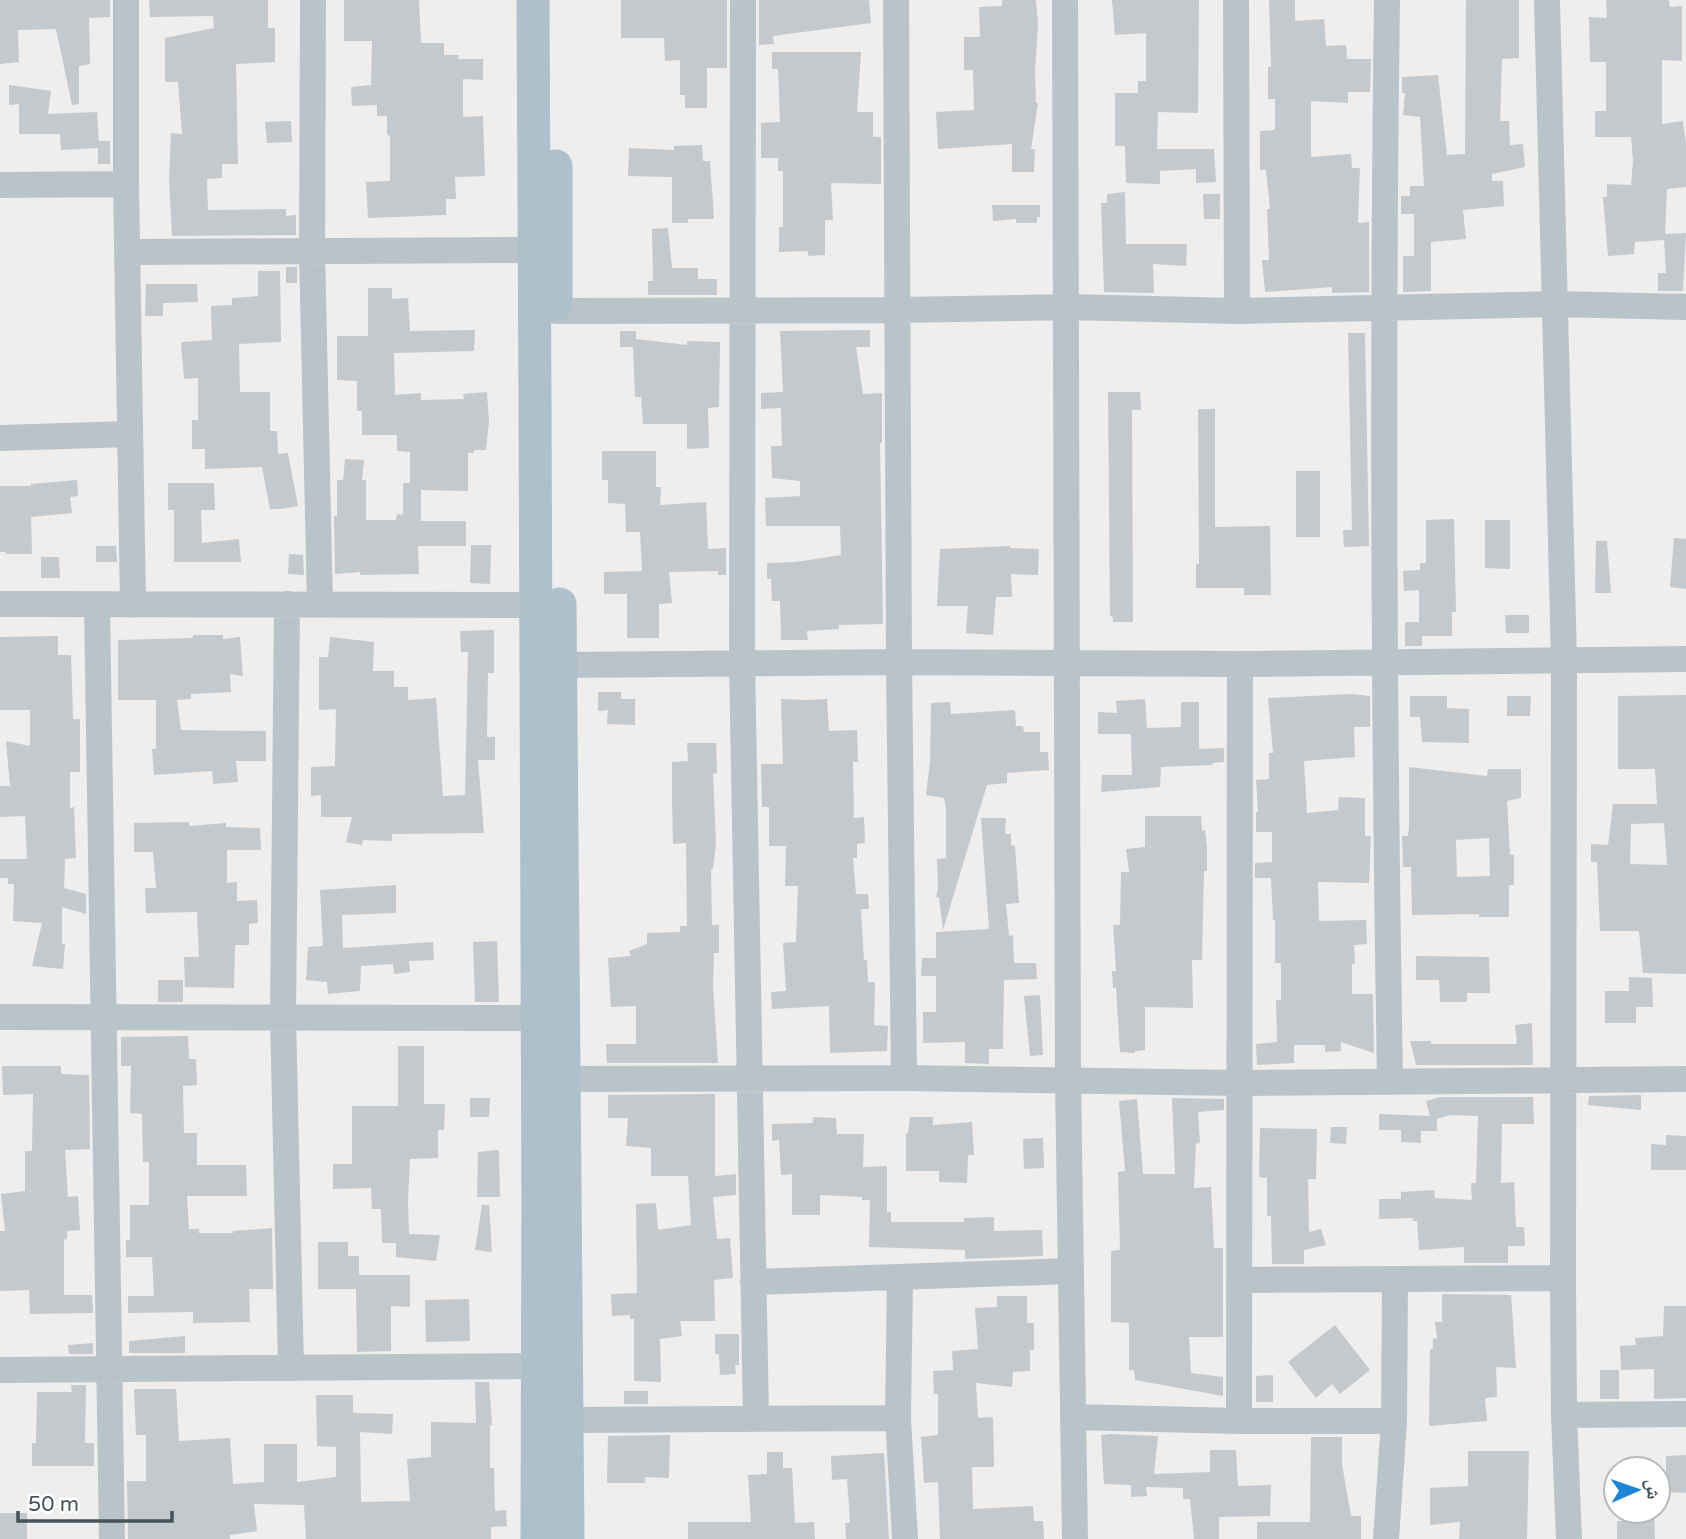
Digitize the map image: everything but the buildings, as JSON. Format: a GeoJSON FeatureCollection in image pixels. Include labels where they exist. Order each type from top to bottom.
{"type":"FeatureCollection","features":[{"type":"Feature","properties":{"kind":"main road"},"geometry":{"type":"LineString","coordinates":[[533,0],[533,250],[549,605],[562,665],[551,918],[538,1018],[537,1539]]}},
{"type":"Feature","properties":{"kind":"main road"},"geometry":{"type":"LineString","coordinates":[[556,0],[556,311],[549,605],[551,918],[564,1079],[568,1539]]}},
{"type":"Feature","properties":{"kind":"street"},"geometry":{"type":"LineString","coordinates":[[126,0],[126,184],[134,605]]}},
{"type":"Feature","properties":{"kind":"street"},"geometry":{"type":"LineString","coordinates":[[313,0],[312,251],[320,604]]}},
{"type":"Feature","properties":{"kind":"street"},"geometry":{"type":"LineString","coordinates":[[743,0],[743,662],[756,1418]]}},
{"type":"Feature","properties":{"kind":"street"},"geometry":{"type":"LineString","coordinates":[[896,0],[904,1078]]}},
{"type":"Feature","properties":{"kind":"street"},"geometry":{"type":"LineString","coordinates":[[1065,0],[1069,663],[1068,1080],[1076,1539]]}},
{"type":"Feature","properties":{"kind":"street"},"geometry":{"type":"LineString","coordinates":[[1236,0],[1237,311]]}},
{"type":"Feature","properties":{"kind":"street"},"geometry":{"type":"LineString","coordinates":[[1387,0],[1383,309],[1383,663],[1390,1082]]}},
{"type":"Feature","properties":{"kind":"street"},"geometry":{"type":"LineString","coordinates":[[1547,0],[1564,660],[1563,1278],[1564,1415],[1569,1539]]}},
{"type":"Feature","properties":{"kind":"street"},"geometry":{"type":"LineString","coordinates":[[0,185],[126,184]]}},
{"type":"Feature","properties":{"kind":"street"},"geometry":{"type":"LineString","coordinates":[[129,252],[533,250]]}},
{"type":"Feature","properties":{"kind":"street"},"geometry":{"type":"LineString","coordinates":[[556,311],[1068,307],[1237,311],[1555,304],[1686,307]]}},
{"type":"Feature","properties":{"kind":"street"},"geometry":{"type":"LineString","coordinates":[[0,438],[130,435]]}},
{"type":"Feature","properties":{"kind":"street"},"geometry":{"type":"LineString","coordinates":[[0,604],[549,605]]}},
{"type":"Feature","properties":{"kind":"street"},"geometry":{"type":"LineString","coordinates":[[286,604],[283,1016],[291,1368]]}},
{"type":"Feature","properties":{"kind":"street"},"geometry":{"type":"LineString","coordinates":[[97,606],[113,1539]]}},
{"type":"Feature","properties":{"kind":"street"},"geometry":{"type":"LineString","coordinates":[[562,665],[743,662],[1240,664],[1686,659]]}},
{"type":"Feature","properties":{"kind":"street"},"geometry":{"type":"LineString","coordinates":[[1239,1421],[1240,664]]}},
{"type":"Feature","properties":{"kind":"street"},"geometry":{"type":"LineString","coordinates":[[0,1017],[538,1018]]}},
{"type":"Feature","properties":{"kind":"street"},"geometry":{"type":"LineString","coordinates":[[564,1079],[904,1078],[1238,1083],[1686,1079]]}},
{"type":"Feature","properties":{"kind":"street"},"geometry":{"type":"LineString","coordinates":[[753,1282],[1071,1271]]}},
{"type":"Feature","properties":{"kind":"street"},"geometry":{"type":"LineString","coordinates":[[900,1278],[898,1418],[905,1539]]}},
{"type":"Feature","properties":{"kind":"street"},"geometry":{"type":"LineString","coordinates":[[1239,1280],[1563,1278]]}},
{"type":"Feature","properties":{"kind":"street"},"geometry":{"type":"LineString","coordinates":[[1386,1539],[1394,1421],[1395,1280]]}},
{"type":"Feature","properties":{"kind":"street"},"geometry":{"type":"LineString","coordinates":[[0,1370],[536,1366]]}},
{"type":"Feature","properties":{"kind":"street"},"geometry":{"type":"LineString","coordinates":[[1564,1415],[1686,1414]]}},
{"type":"Feature","properties":{"kind":"street"},"geometry":{"type":"LineString","coordinates":[[1073,1417],[1394,1421]]}},
{"type":"Feature","properties":{"kind":"street"},"geometry":{"type":"LineString","coordinates":[[568,1420],[898,1418]]}}]}
